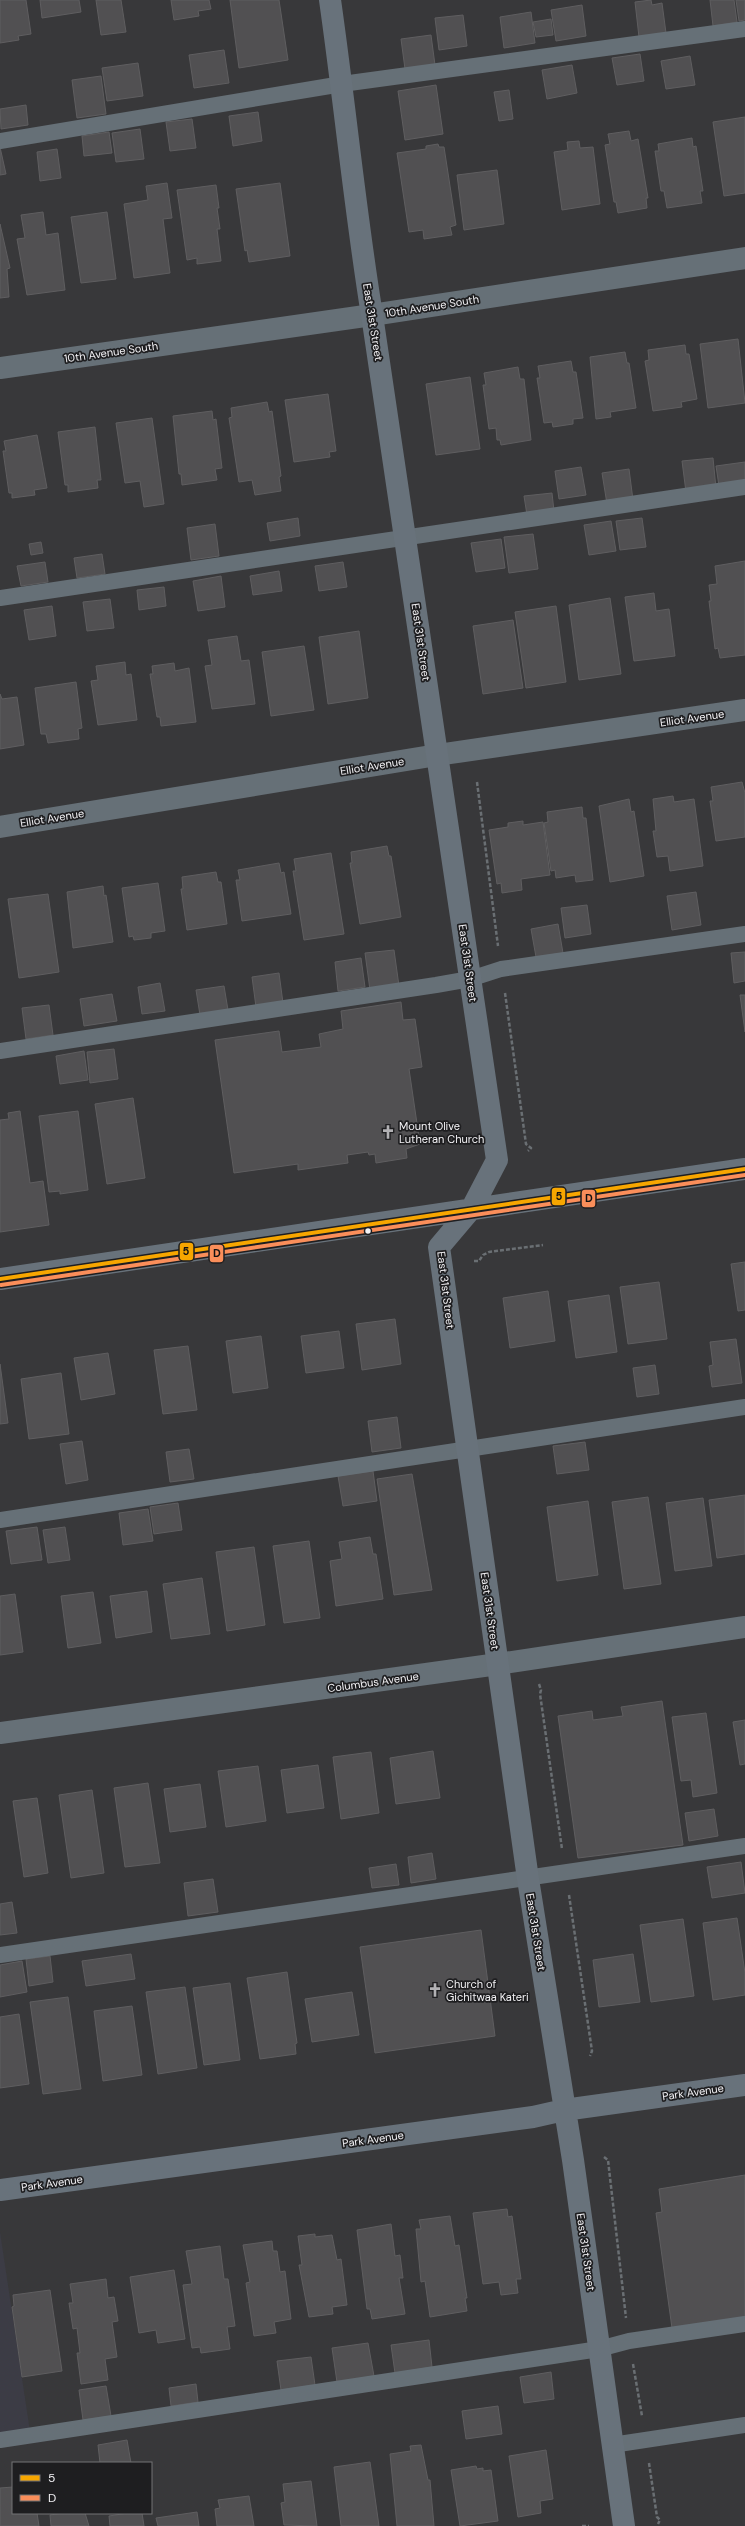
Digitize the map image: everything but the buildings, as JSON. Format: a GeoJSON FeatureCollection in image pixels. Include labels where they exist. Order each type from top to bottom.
{"type":"FeatureCollection","features":[{"type":"Feature","properties":{"kind":"street","name":"East 31st Street"},"geometry":{"type":"LineString","coordinates":[[330,0],[372,315],[407,536],[437,755],[497,1160],[472,1208],[439,1247],[528,1879],[564,2110],[624,2526]]}},
{"type":"Feature","properties":{"kind":"street","name":"10th Avenue South"},"geometry":{"type":"LineString","coordinates":[[0,368],[372,315],[745,258]]}},
{"type":"Feature","properties":{"kind":"street","name":"Elliot Avenue"},"geometry":{"type":"LineString","coordinates":[[0,827],[437,755],[745,710]]}},
{"type":"Feature","properties":{"kind":"street"},"geometry":{"type":"LineString","coordinates":[[0,1279],[472,1208],[745,1169]]}},
{"type":"Feature","properties":{"kind":"street","name":"Columbus Avenue"},"geometry":{"type":"LineString","coordinates":[[0,1733],[498,1664],[745,1627]]}},
{"type":"Feature","properties":{"kind":"street","name":"Park Avenue"},"geometry":{"type":"LineString","coordinates":[[0,2190],[533,2117],[564,2110],[745,2085]]}},
{"type":"Feature","properties":{"kind":"lane"},"geometry":{"type":"LineString","coordinates":[[0,141],[342,84],[745,29]]}},
{"type":"Feature","properties":{"kind":"lane"},"geometry":{"type":"LineString","coordinates":[[0,598],[407,536],[745,487]]}},
{"type":"Feature","properties":{"kind":"lane"},"geometry":{"type":"LineString","coordinates":[[0,1051],[470,979],[502,969],[745,934]]}},
{"type":"Feature","properties":{"kind":"lane"},"geometry":{"type":"LineString","coordinates":[[0,1520],[745,1407]]}},
{"type":"Feature","properties":{"kind":"lane"},"geometry":{"type":"LineString","coordinates":[[0,1955],[528,1879],[745,1846]]}},
{"type":"Feature","properties":{"kind":"lane"},"geometry":{"type":"LineString","coordinates":[[0,2440],[599,2349],[629,2341],[745,2324]]}},
{"type":"Feature","properties":{"kind":"lane"},"geometry":{"type":"LineString","coordinates":[[612,2445],[745,2425]]}},
{"type":"Feature","properties":{"kind":"path"},"geometry":{"type":"LineString","coordinates":[[474,1261],[479,1261],[483,1255],[489,1252],[543,1245]]}},
{"type":"Feature","properties":{"kind":"path"},"geometry":{"type":"LineString","coordinates":[[582,2526],[589,2526]]}},
{"type":"Feature","properties":{"kind":"shaded area"},"geometry":{"type":"Polygon","coordinates":[[[0,2232],[31,2438],[0,2442],[0,2232]]]}},
{"type":"Feature","properties":{"kind":"transit line","name":"5"},"geometry":{"type":"LineString","coordinates":[[0,1279],[745,1169]]}},
{"type":"Feature","properties":{"kind":"transit line","name":"D"},"geometry":{"type":"LineString","coordinates":[[1,1285],[745,1175]]}},
{"type":"Feature","properties":{"kind":"place","name":"Mount Olive Lutheran Church"},"geometry":{"type":"Point","coordinates":[388,1132]}},
{"type":"Feature","properties":{"kind":"place","name":"Church of Gichitwaa Kateri"},"geometry":{"type":"Point","coordinates":[435,1990]}}]}
